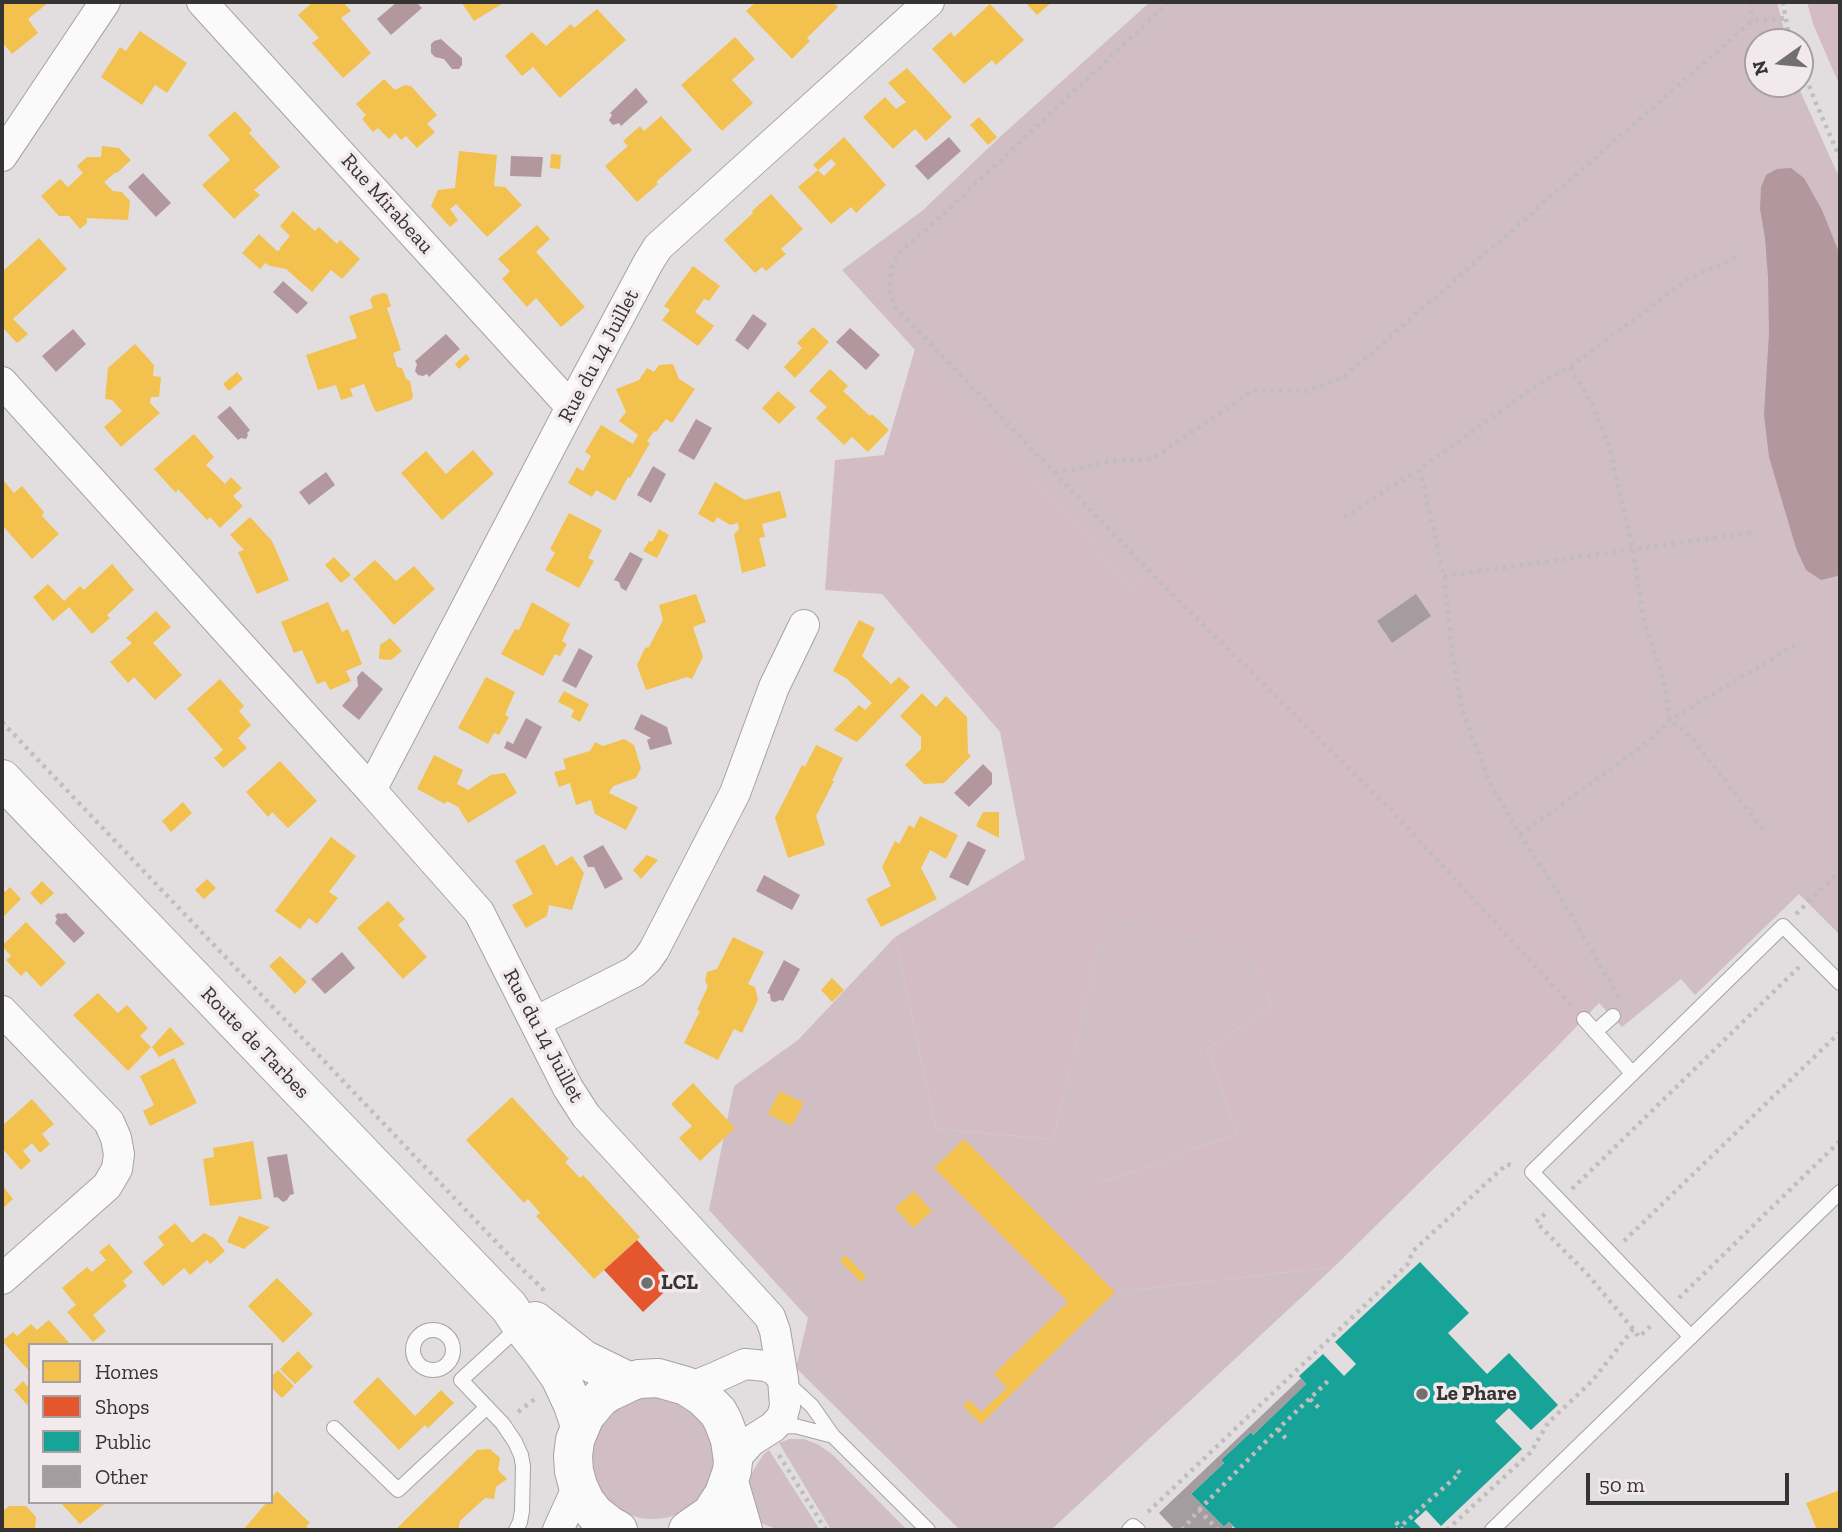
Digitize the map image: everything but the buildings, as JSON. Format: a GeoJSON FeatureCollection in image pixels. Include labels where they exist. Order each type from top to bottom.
{"type":"FeatureCollection","features":[{"type":"Feature","properties":{"kind":"main road","name":"Route de Tarbes"},"geometry":{"type":"LineString","coordinates":[[2,779],[515,1316],[560,1377],[580,1426]]}},
{"type":"Feature","properties":{"kind":"main road","name":"Route de Tarbes"},"geometry":{"type":"LineString","coordinates":[[515,1316],[532,1318],[583,1359],[630,1382]]}},
{"type":"Feature","properties":{"kind":"main road"},"geometry":{"type":"LineString","coordinates":[[618,1530],[596,1514],[585,1501],[574,1471],[575,1440],[580,1426],[600,1398],[630,1382],[658,1378],[686,1386],[703,1397],[718,1412],[730,1440],[731,1471],[744,1530]]}},
{"type":"Feature","properties":{"kind":"main road"},"geometry":{"type":"LineString","coordinates":[[688,1530],[711,1514],[719,1504],[731,1471]]}},
{"type":"Feature","properties":{"kind":"street"},"geometry":{"type":"LineString","coordinates":[[2,156],[105,2]]}},
{"type":"Feature","properties":{"kind":"street","name":"Rue Mirabeau"},"geometry":{"type":"LineString","coordinates":[[202,2],[571,407]]}},
{"type":"Feature","properties":{"kind":"street","name":"Rue du 14 Juillet"},"geometry":{"type":"LineString","coordinates":[[371,790],[571,407],[658,247],[929,2]]}},
{"type":"Feature","properties":{"kind":"street","name":"Rue du 14 Juillet"},"geometry":{"type":"LineString","coordinates":[[2,382],[479,912],[568,1088],[586,1116],[769,1317],[775,1331],[785,1406],[782,1418],[773,1427]]}},
{"type":"Feature","properties":{"kind":"street"},"geometry":{"type":"LineString","coordinates":[[536,1023],[634,972],[654,950],[735,793],[774,687],[804,625]]}},
{"type":"Feature","properties":{"kind":"street"},"geometry":{"type":"LineString","coordinates":[[2,1011],[109,1122],[118,1147],[117,1169],[107,1186],[2,1279]]}},
{"type":"Feature","properties":{"kind":"street"},"geometry":{"type":"LineString","coordinates":[[686,1386],[699,1384],[745,1364],[756,1353],[762,1338],[757,1303]]}},
{"type":"Feature","properties":{"kind":"street"},"geometry":{"type":"LineString","coordinates":[[745,1364],[766,1366],[775,1370],[783,1379]]}},
{"type":"Feature","properties":{"kind":"street"},"geometry":{"type":"LineString","coordinates":[[731,1471],[751,1441],[773,1427]]}},
{"type":"Feature","properties":{"kind":"street"},"geometry":{"type":"LineString","coordinates":[[558,1530],[578,1486]]}},
{"type":"Feature","properties":{"kind":"lane"},"geometry":{"type":"LineString","coordinates":[[1691,1337],[1532,1171],[1783,926],[1840,983]]}},
{"type":"Feature","properties":{"kind":"lane"},"geometry":{"type":"LineString","coordinates":[[1595,1032],[1613,1016]]}},
{"type":"Feature","properties":{"kind":"lane"},"geometry":{"type":"LineString","coordinates":[[1584,1019],[1632,1073]]}},
{"type":"Feature","properties":{"kind":"lane"},"geometry":{"type":"LineString","coordinates":[[1492,1530],[1840,1192]]}},
{"type":"Feature","properties":{"kind":"lane"},"geometry":{"type":"LineString","coordinates":[[461,1380],[515,1316]]}},
{"type":"Feature","properties":{"kind":"lane"},"geometry":{"type":"LineString","coordinates":[[447,1365],[503,1424],[515,1442],[523,1466],[522,1511],[516,1530]]}},
{"type":"Feature","properties":{"kind":"lane"},"geometry":{"type":"LineString","coordinates":[[783,1379],[812,1406],[833,1436],[928,1530]]}},
{"type":"Feature","properties":{"kind":"lane"},"geometry":{"type":"LineString","coordinates":[[334,1428],[398,1490],[486,1407]]}},
{"type":"Feature","properties":{"kind":"lane"},"geometry":{"type":"LineString","coordinates":[[773,1427],[796,1426],[833,1436]]}},
{"type":"Feature","properties":{"kind":"path"},"geometry":{"type":"LineString","coordinates":[[1169,2],[937,220],[898,253],[891,271],[889,290],[896,308],[1154,576],[1394,812],[1584,1019]]}},
{"type":"Feature","properties":{"kind":"path"},"geometry":{"type":"LineString","coordinates":[[1750,2],[1752,21]]}},
{"type":"Feature","properties":{"kind":"path"},"geometry":{"type":"LineString","coordinates":[[1783,2],[1788,28]]}},
{"type":"Feature","properties":{"kind":"path"},"geometry":{"type":"LineString","coordinates":[[1054,474],[1111,461],[1152,459],[1254,390],[1307,391],[1344,377],[1752,21],[1786,18]]}},
{"type":"Feature","properties":{"kind":"path"},"geometry":{"type":"LineString","coordinates":[[1814,98],[1840,158]]}},
{"type":"Feature","properties":{"kind":"path"},"geometry":{"type":"LineString","coordinates":[[1344,517],[1420,469],[1544,380],[1570,367],[1685,281],[1741,255]]}},
{"type":"Feature","properties":{"kind":"path"},"geometry":{"type":"LineString","coordinates":[[1570,367],[1591,404],[1610,449],[1633,550],[1643,616],[1663,679],[1670,720],[1687,732],[1763,829]]}},
{"type":"Feature","properties":{"kind":"path"},"geometry":{"type":"LineString","coordinates":[[1420,469],[1444,576],[1452,653],[1462,709],[1490,783],[1619,998],[1613,1016]]}},
{"type":"Feature","properties":{"kind":"path"},"geometry":{"type":"LineString","coordinates":[[1444,576],[1756,533]]}},
{"type":"Feature","properties":{"kind":"path"},"geometry":{"type":"LineString","coordinates":[[1520,835],[1649,741],[1670,720],[1800,642]]}},
{"type":"Feature","properties":{"kind":"path"},"geometry":{"type":"LineString","coordinates":[[2,722],[509,1256],[549,1294]]}},
{"type":"Feature","properties":{"kind":"path"},"geometry":{"type":"LineString","coordinates":[[1809,903],[1840,872]]}},
{"type":"Feature","properties":{"kind":"path"},"geometry":{"type":"LineString","coordinates":[[1812,954],[1536,1222],[1589,1276],[1639,1337],[1840,1141]]}},
{"type":"Feature","properties":{"kind":"path"},"geometry":{"type":"LineString","coordinates":[[1589,1276],[1840,1032]]}},
{"type":"Feature","properties":{"kind":"path"},"geometry":{"type":"LineString","coordinates":[[1133,1529],[1408,1265],[1413,1251],[1507,1164],[1532,1171]]}},
{"type":"Feature","properties":{"kind":"path"},"geometry":{"type":"LineString","coordinates":[[1447,1530],[1531,1452],[1548,1423],[1593,1380],[1633,1329]]}},
{"type":"Feature","properties":{"kind":"path"},"geometry":{"type":"LineString","coordinates":[[1182,1530],[1278,1429],[1328,1381]]}},
{"type":"Feature","properties":{"kind":"path"},"geometry":{"type":"LineString","coordinates":[[503,1424],[541,1393]]}},
{"type":"Feature","properties":{"kind":"path"},"geometry":{"type":"LineString","coordinates":[[1310,1399],[1319,1408]]}},
{"type":"Feature","properties":{"kind":"path"},"geometry":{"type":"LineString","coordinates":[[1278,1429],[1287,1440]]}},
{"type":"Feature","properties":{"kind":"path"},"geometry":{"type":"LineString","coordinates":[[1399,1527],[1460,1473],[1454,1467]]}},
{"type":"Feature","properties":{"kind":"path"},"geometry":{"type":"LineString","coordinates":[[1199,1510],[1218,1530]]}},
{"type":"Feature","properties":{"kind":"shaded area"},"geometry":{"type":"Polygon","coordinates":[[[397,2],[416,2],[422,8],[391,35],[377,19],[397,2]]]}},
{"type":"Feature","properties":{"kind":"shaded area"},"geometry":{"type":"Polygon","coordinates":[[[1150,2],[1777,2],[1784,28],[1744,28],[1744,98],[1803,98],[1840,179],[1840,935],[1799,894],[1695,995],[1681,979],[1622,1027],[1171,556],[1133,588],[842,270],[922,211],[1150,2]]]}},
{"type":"Feature","properties":{"kind":"shaded area"},"geometry":{"type":"Polygon","coordinates":[[[1807,2],[1840,2],[1840,86],[1813,24],[1807,2]]]}},
{"type":"Feature","properties":{"kind":"shaded area"},"geometry":{"type":"Polygon","coordinates":[[[441,39],[462,58],[459,69],[452,69],[444,59],[431,53],[431,44],[441,39]]]}},
{"type":"Feature","properties":{"kind":"shaded area"},"geometry":{"type":"Polygon","coordinates":[[[636,88],[648,102],[621,126],[619,123],[613,125],[609,120],[612,115],[610,113],[636,88]]]}},
{"type":"Feature","properties":{"kind":"shaded area"},"geometry":{"type":"Polygon","coordinates":[[[949,137],[961,151],[928,180],[915,166],[949,137]]]}},
{"type":"Feature","properties":{"kind":"shaded area"},"geometry":{"type":"Polygon","coordinates":[[[511,156],[543,157],[541,177],[510,176],[511,156]]]}},
{"type":"Feature","properties":{"kind":"shaded area"},"geometry":{"type":"Polygon","coordinates":[[[1791,168],[1804,178],[1822,210],[1840,255],[1840,573],[1821,580],[1806,570],[1796,548],[1769,457],[1764,415],[1769,333],[1768,277],[1760,209],[1761,187],[1766,175],[1777,169],[1791,168]]]}},
{"type":"Feature","properties":{"kind":"shaded area"},"geometry":{"type":"Polygon","coordinates":[[[143,173],[171,203],[156,217],[128,187],[143,173]]]}},
{"type":"Feature","properties":{"kind":"shaded area"},"geometry":{"type":"Polygon","coordinates":[[[283,281],[308,303],[297,314],[273,292],[283,281]]]}},
{"type":"Feature","properties":{"kind":"shaded area"},"geometry":{"type":"Polygon","coordinates":[[[753,314],[767,324],[748,350],[735,340],[753,314]]]}},
{"type":"Feature","properties":{"kind":"shaded area"},"geometry":{"type":"Polygon","coordinates":[[[850,328],[880,355],[866,370],[836,342],[850,328]]]}},
{"type":"Feature","properties":{"kind":"shaded area"},"geometry":{"type":"Polygon","coordinates":[[[73,329],[86,344],[56,372],[42,356],[73,329]]]}},
{"type":"Feature","properties":{"kind":"shaded area"},"geometry":{"type":"Polygon","coordinates":[[[446,334],[460,349],[429,377],[427,374],[418,375],[415,361],[446,334]]]}},
{"type":"Feature","properties":{"kind":"shaded area"},"geometry":{"type":"Polygon","coordinates":[[[915,349],[1133,588],[1171,555],[1600,1002],[1334,1267],[1115,1292],[1052,1228],[1096,1185],[1238,1133],[1207,1049],[1272,1006],[1248,948],[1107,914],[1053,1139],[936,1129],[895,937],[1025,859],[1000,732],[882,594],[825,590],[835,460],[884,455],[915,349]]]}},
{"type":"Feature","properties":{"kind":"shaded area"},"geometry":{"type":"Polygon","coordinates":[[[230,406],[250,430],[246,439],[238,440],[217,417],[230,406]]]}},
{"type":"Feature","properties":{"kind":"shaded area"},"geometry":{"type":"Polygon","coordinates":[[[696,419],[712,428],[694,460],[678,451],[696,419]]]}},
{"type":"Feature","properties":{"kind":"shaded area"},"geometry":{"type":"Polygon","coordinates":[[[653,466],[666,474],[651,503],[637,495],[653,466]]]}},
{"type":"Feature","properties":{"kind":"shaded area"},"geometry":{"type":"Polygon","coordinates":[[[326,472],[335,485],[309,505],[299,492],[326,472]]]}},
{"type":"Feature","properties":{"kind":"shaded area"},"geometry":{"type":"Polygon","coordinates":[[[630,552],[643,559],[626,591],[614,580],[630,552]]]}},
{"type":"Feature","properties":{"kind":"shaded area"},"geometry":{"type":"Polygon","coordinates":[[[579,648],[593,656],[576,688],[562,681],[579,648]]]}},
{"type":"Feature","properties":{"kind":"shaded area"},"geometry":{"type":"Polygon","coordinates":[[[362,671],[383,689],[359,720],[342,706],[358,686],[357,677],[362,671]]]}},
{"type":"Feature","properties":{"kind":"shaded area"},"geometry":{"type":"Polygon","coordinates":[[[641,714],[667,727],[672,744],[650,750],[647,740],[651,738],[634,729],[641,714]]]}},
{"type":"Feature","properties":{"kind":"shaded area"},"geometry":{"type":"Polygon","coordinates":[[[526,718],[542,727],[526,759],[504,748],[507,741],[513,744],[526,718]]]}},
{"type":"Feature","properties":{"kind":"shaded area"},"geometry":{"type":"Polygon","coordinates":[[[983,764],[992,773],[992,784],[969,807],[954,793],[983,764]]]}},
{"type":"Feature","properties":{"kind":"shaded area"},"geometry":{"type":"Polygon","coordinates":[[[968,841],[986,850],[968,886],[949,877],[968,841]]]}},
{"type":"Feature","properties":{"kind":"shaded area"},"geometry":{"type":"Polygon","coordinates":[[[603,845],[623,879],[605,889],[594,867],[588,867],[583,856],[603,845]]]}},
{"type":"Feature","properties":{"kind":"shaded area"},"geometry":{"type":"Polygon","coordinates":[[[764,875],[800,895],[792,910],[756,891],[764,875]]]}},
{"type":"Feature","properties":{"kind":"shaded area"},"geometry":{"type":"Polygon","coordinates":[[[58,913],[66,913],[85,933],[74,943],[55,923],[58,913]]]}},
{"type":"Feature","properties":{"kind":"shaded area"},"geometry":{"type":"Polygon","coordinates":[[[1107,913],[1248,947],[1272,1006],[1207,1049],[1238,1133],[1096,1185],[1115,1292],[1334,1267],[1051,1530],[960,1530],[796,1368],[808,1318],[709,1210],[734,1086],[798,1040],[895,937],[936,1129],[1053,1139],[1107,913]]]}},
{"type":"Feature","properties":{"kind":"shaded area"},"geometry":{"type":"Polygon","coordinates":[[[342,952],[355,968],[325,994],[311,979],[342,952]]]}},
{"type":"Feature","properties":{"kind":"shaded area"},"geometry":{"type":"Polygon","coordinates":[[[784,960],[800,969],[783,1001],[771,1001],[770,994],[767,993],[784,960]]]}},
{"type":"Feature","properties":{"kind":"shaded area"},"geometry":{"type":"Polygon","coordinates":[[[287,1154],[294,1194],[283,1202],[277,1197],[274,1198],[267,1157],[287,1154]]]}},
{"type":"Feature","properties":{"kind":"shaded area"},"geometry":{"type":"Polygon","coordinates":[[[653,1397],[676,1401],[696,1415],[710,1435],[714,1458],[710,1481],[696,1501],[676,1515],[653,1519],[630,1515],[610,1501],[596,1481],[592,1458],[596,1435],[610,1415],[630,1401],[653,1397]]]}},
{"type":"Feature","properties":{"kind":"shaded area"},"geometry":{"type":"Polygon","coordinates":[[[789,1439],[804,1439],[833,1455],[907,1530],[831,1530],[779,1443],[789,1439]]]}},
{"type":"Feature","properties":{"kind":"shaded area"},"geometry":{"type":"Polygon","coordinates":[[[769,1450],[820,1530],[779,1530],[756,1521],[749,1491],[750,1476],[769,1450]]]}},
{"type":"Feature","properties":{"kind":"place","name":"LCL"},"geometry":{"type":"Point","coordinates":[647,1283]}},
{"type":"Feature","properties":{"kind":"place","name":"Le Phare"},"geometry":{"type":"Point","coordinates":[1422,1394]}}]}
